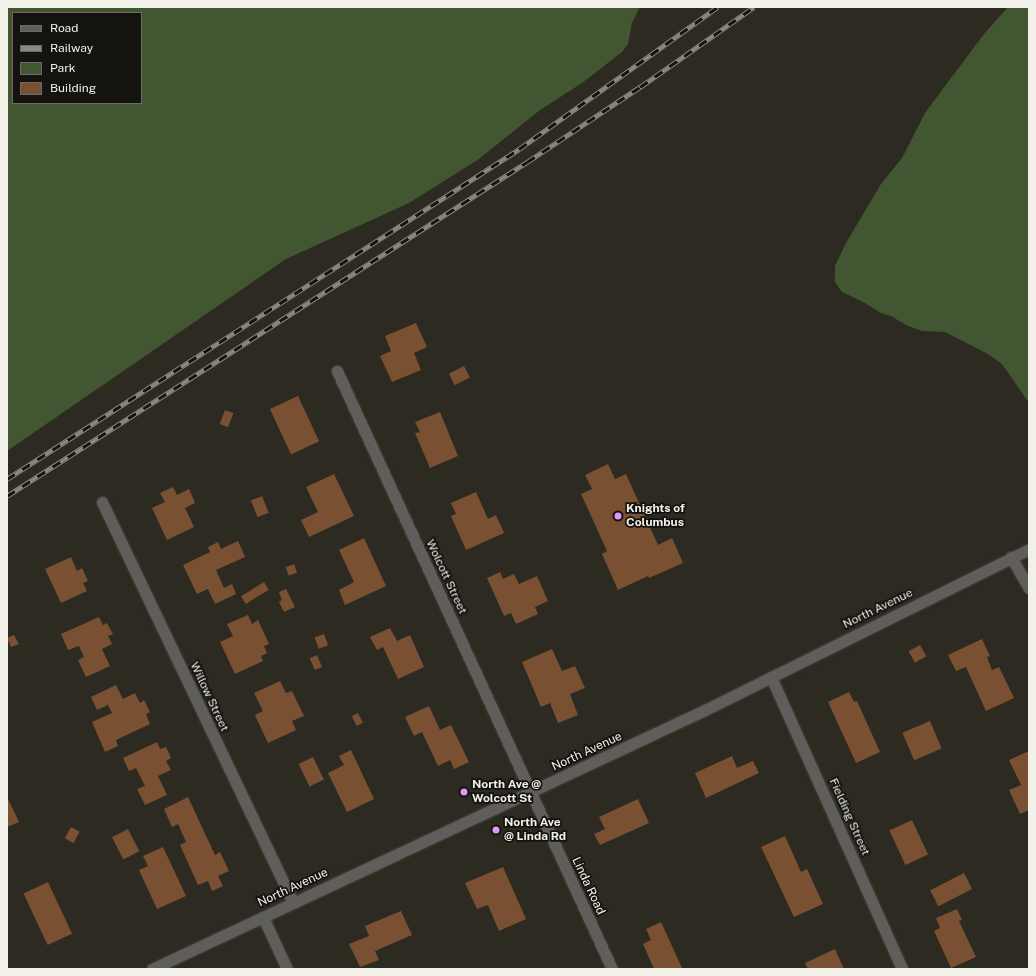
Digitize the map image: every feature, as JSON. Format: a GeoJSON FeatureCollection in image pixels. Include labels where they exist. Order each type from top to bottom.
{"type":"FeatureCollection","features":[{"type":"Feature","properties":{"kind":"street","name":"Wolcott Street"},"geometry":{"type":"LineString","coordinates":[[337,372],[530,793]]}},
{"type":"Feature","properties":{"kind":"street","name":"Willow Street"},"geometry":{"type":"LineString","coordinates":[[102,502],[293,903]]}},
{"type":"Feature","properties":{"kind":"street","name":"North Avenue"},"geometry":{"type":"LineString","coordinates":[[152,969],[706,710],[1029,549]]}},
{"type":"Feature","properties":{"kind":"street"},"geometry":{"type":"LineString","coordinates":[[1011,557],[1029,588]]}},
{"type":"Feature","properties":{"kind":"street","name":"Fielding Street"},"geometry":{"type":"LineString","coordinates":[[771,677],[902,969]]}},
{"type":"Feature","properties":{"kind":"street","name":"Linda Road"},"geometry":{"type":"LineString","coordinates":[[530,793],[612,969]]}},
{"type":"Feature","properties":{"kind":"street"},"geometry":{"type":"LineString","coordinates":[[263,917],[287,969]]}},
{"type":"Feature","properties":{"kind":"green space"},"geometry":{"type":"Polygon","coordinates":[[[7,7],[640,7],[632,23],[628,44],[622,52],[582,83],[540,110],[479,159],[409,203],[286,259],[7,451],[7,7]]]}},
{"type":"Feature","properties":{"kind":"green space"},"geometry":{"type":"Polygon","coordinates":[[[1008,7],[1029,7],[1029,403],[1002,364],[988,354],[945,332],[922,331],[906,325],[842,292],[835,282],[835,266],[846,243],[881,184],[902,158],[925,113],[984,34],[1008,7]]]}},
{"type":"Feature","properties":{"kind":"building"},"geometry":{"type":"Polygon","coordinates":[[[416,323],[427,347],[414,353],[421,370],[392,382],[380,356],[391,351],[385,336],[416,323]]]}},
{"type":"Feature","properties":{"kind":"building"},"geometry":{"type":"Polygon","coordinates":[[[464,366],[470,378],[455,385],[449,374],[464,366]]]}},
{"type":"Feature","properties":{"kind":"building"},"geometry":{"type":"Polygon","coordinates":[[[298,396],[319,441],[291,454],[270,409],[298,396]]]}},
{"type":"Feature","properties":{"kind":"building"},"geometry":{"type":"Polygon","coordinates":[[[225,410],[233,413],[228,427],[220,424],[225,410]]]}},
{"type":"Feature","properties":{"kind":"building"},"geometry":{"type":"Polygon","coordinates":[[[440,412],[458,456],[430,468],[415,433],[420,432],[415,422],[440,412]]]}},
{"type":"Feature","properties":{"kind":"building","name":"Knights of Columbus"},"geometry":{"type":"Polygon","coordinates":[[[608,464],[615,479],[626,474],[658,545],[672,538],[683,563],[649,578],[648,576],[618,590],[602,554],[607,551],[581,494],[592,489],[585,475],[608,464]]]}},
{"type":"Feature","properties":{"kind":"building"},"geometry":{"type":"Polygon","coordinates":[[[334,474],[354,516],[309,537],[301,520],[318,512],[306,487],[334,474]]]}},
{"type":"Feature","properties":{"kind":"building"},"geometry":{"type":"Polygon","coordinates":[[[173,487],[177,495],[189,489],[195,503],[185,508],[194,527],[167,540],[152,508],[165,502],[160,493],[173,487]]]}},
{"type":"Feature","properties":{"kind":"building"},"geometry":{"type":"Polygon","coordinates":[[[476,492],[488,519],[496,515],[504,533],[466,550],[451,516],[456,514],[451,503],[476,492]]]}},
{"type":"Feature","properties":{"kind":"building"},"geometry":{"type":"Polygon","coordinates":[[[262,496],[269,513],[258,517],[251,500],[262,496]]]}},
{"type":"Feature","properties":{"kind":"building"},"geometry":{"type":"Polygon","coordinates":[[[364,538],[386,586],[345,605],[339,590],[354,582],[339,550],[364,538]]]}},
{"type":"Feature","properties":{"kind":"building"},"geometry":{"type":"Polygon","coordinates":[[[238,541],[245,557],[216,570],[224,588],[232,584],[236,594],[215,604],[208,589],[197,594],[183,565],[210,552],[208,547],[218,542],[221,549],[238,541]]]}},
{"type":"Feature","properties":{"kind":"building"},"geometry":{"type":"Polygon","coordinates":[[[71,557],[77,571],[82,568],[88,581],[83,583],[87,591],[61,603],[45,569],[71,557]]]}},
{"type":"Feature","properties":{"kind":"building"},"geometry":{"type":"Polygon","coordinates":[[[294,564],[297,572],[289,576],[286,567],[294,564]]]}},
{"type":"Feature","properties":{"kind":"building"},"geometry":{"type":"Polygon","coordinates":[[[500,572],[503,579],[514,574],[519,584],[537,576],[548,601],[535,607],[538,614],[516,624],[511,613],[504,616],[487,578],[500,572]]]}},
{"type":"Feature","properties":{"kind":"building"},"geometry":{"type":"Polygon","coordinates":[[[264,582],[269,590],[246,604],[241,596],[264,582]]]}},
{"type":"Feature","properties":{"kind":"building"},"geometry":{"type":"Polygon","coordinates":[[[286,589],[295,607],[284,612],[279,602],[282,600],[279,592],[286,589]]]}},
{"type":"Feature","properties":{"kind":"building"},"geometry":{"type":"Polygon","coordinates":[[[248,615],[252,624],[258,620],[269,644],[264,646],[267,653],[261,656],[263,661],[235,674],[220,642],[233,636],[227,624],[248,615]]]}},
{"type":"Feature","properties":{"kind":"building"},"geometry":{"type":"Polygon","coordinates":[[[99,617],[103,625],[107,623],[113,634],[108,636],[112,644],[102,649],[110,666],[86,677],[78,660],[84,657],[79,646],[68,650],[61,634],[99,617]]]}},
{"type":"Feature","properties":{"kind":"building"},"geometry":{"type":"Polygon","coordinates":[[[390,628],[397,641],[410,635],[424,667],[398,679],[383,647],[377,650],[370,637],[390,628]]]}},
{"type":"Feature","properties":{"kind":"building"},"geometry":{"type":"Polygon","coordinates":[[[324,634],[328,645],[319,649],[315,637],[324,634]]]}},
{"type":"Feature","properties":{"kind":"building"},"geometry":{"type":"Polygon","coordinates":[[[14,635],[19,644],[11,647],[7,638],[14,635]]]}},
{"type":"Feature","properties":{"kind":"building"},"geometry":{"type":"Polygon","coordinates":[[[982,639],[990,656],[987,657],[992,670],[999,667],[1014,698],[986,711],[966,667],[956,671],[948,655],[982,639]]]}},
{"type":"Feature","properties":{"kind":"building"},"geometry":{"type":"Polygon","coordinates":[[[920,645],[926,656],[915,663],[909,651],[920,645]]]}},
{"type":"Feature","properties":{"kind":"building"},"geometry":{"type":"Polygon","coordinates":[[[552,649],[562,671],[575,666],[585,688],[570,694],[578,715],[558,723],[550,703],[541,707],[522,662],[552,649]]]}},
{"type":"Feature","properties":{"kind":"building"},"geometry":{"type":"Polygon","coordinates":[[[317,655],[322,667],[315,670],[310,658],[317,655]]]}},
{"type":"Feature","properties":{"kind":"building"},"geometry":{"type":"Polygon","coordinates":[[[280,681],[286,693],[292,691],[304,716],[292,721],[296,730],[268,743],[255,715],[263,711],[254,693],[280,681]]]}},
{"type":"Feature","properties":{"kind":"building"},"geometry":{"type":"Polygon","coordinates":[[[116,685],[123,699],[135,693],[140,703],[144,700],[150,712],[146,714],[150,724],[116,740],[118,746],[105,752],[92,722],[112,713],[108,705],[97,710],[91,697],[116,685]]]}},
{"type":"Feature","properties":{"kind":"building"},"geometry":{"type":"Polygon","coordinates":[[[849,692],[854,702],[857,701],[880,752],[856,763],[828,702],[849,692]]]}},
{"type":"Feature","properties":{"kind":"building"},"geometry":{"type":"Polygon","coordinates":[[[429,706],[440,730],[451,725],[469,762],[454,769],[450,760],[438,766],[422,732],[414,736],[405,717],[429,706]]]}},
{"type":"Feature","properties":{"kind":"building"},"geometry":{"type":"Polygon","coordinates":[[[358,713],[363,723],[357,726],[352,716],[358,713]]]}},
{"type":"Feature","properties":{"kind":"building"},"geometry":{"type":"Polygon","coordinates":[[[930,721],[942,749],[914,760],[902,733],[930,721]]]}},
{"type":"Feature","properties":{"kind":"building"},"geometry":{"type":"Polygon","coordinates":[[[157,742],[160,749],[166,747],[171,758],[166,761],[171,770],[158,776],[167,795],[145,805],[137,789],[145,786],[136,768],[129,771],[123,758],[157,742]]]}},
{"type":"Feature","properties":{"kind":"building"},"geometry":{"type":"Polygon","coordinates":[[[351,750],[374,799],[347,812],[328,773],[344,765],[339,756],[351,750]]]}},
{"type":"Feature","properties":{"kind":"building"},"geometry":{"type":"Polygon","coordinates":[[[1029,751],[1029,810],[1020,814],[1009,790],[1021,785],[1009,760],[1029,751]]]}},
{"type":"Feature","properties":{"kind":"building"},"geometry":{"type":"Polygon","coordinates":[[[732,756],[737,768],[753,761],[759,773],[706,798],[695,773],[732,756]]]}},
{"type":"Feature","properties":{"kind":"building"},"geometry":{"type":"Polygon","coordinates":[[[313,757],[324,779],[310,786],[299,764],[313,757]]]}},
{"type":"Feature","properties":{"kind":"building"},"geometry":{"type":"Polygon","coordinates":[[[7,797],[19,822],[7,827],[7,797]]]}},
{"type":"Feature","properties":{"kind":"building"},"geometry":{"type":"Polygon","coordinates":[[[188,797],[215,855],[220,852],[229,871],[218,876],[223,886],[212,891],[208,881],[198,885],[180,845],[186,842],[178,824],[172,827],[164,809],[188,797]]]}},
{"type":"Feature","properties":{"kind":"building"},"geometry":{"type":"Polygon","coordinates":[[[638,799],[649,823],[600,845],[594,834],[605,829],[599,817],[638,799]]]}},
{"type":"Feature","properties":{"kind":"building"},"geometry":{"type":"Polygon","coordinates":[[[912,820],[928,854],[905,865],[889,831],[912,820]]]}},
{"type":"Feature","properties":{"kind":"building"},"geometry":{"type":"Polygon","coordinates":[[[71,827],[80,832],[73,843],[65,838],[71,827]]]}},
{"type":"Feature","properties":{"kind":"building"},"geometry":{"type":"Polygon","coordinates":[[[128,829],[139,851],[123,859],[112,837],[128,829]]]}},
{"type":"Feature","properties":{"kind":"building"},"geometry":{"type":"Polygon","coordinates":[[[785,836],[801,872],[807,869],[823,904],[794,917],[761,847],[785,836]]]}},
{"type":"Feature","properties":{"kind":"building"},"geometry":{"type":"Polygon","coordinates":[[[163,847],[186,896],[157,909],[139,870],[148,866],[143,856],[163,847]]]}},
{"type":"Feature","properties":{"kind":"building"},"geometry":{"type":"Polygon","coordinates":[[[503,867],[526,919],[499,931],[488,905],[477,909],[465,883],[503,867]]]}},
{"type":"Feature","properties":{"kind":"building"},"geometry":{"type":"Polygon","coordinates":[[[964,873],[972,889],[938,906],[930,890],[964,873]]]}},
{"type":"Feature","properties":{"kind":"building"},"geometry":{"type":"Polygon","coordinates":[[[48,882],[72,934],[48,945],[24,893],[48,882]]]}},
{"type":"Feature","properties":{"kind":"building"},"geometry":{"type":"Polygon","coordinates":[[[957,909],[962,920],[959,921],[976,957],[951,968],[934,931],[940,928],[936,918],[957,909]]]}},
{"type":"Feature","properties":{"kind":"building"},"geometry":{"type":"Polygon","coordinates":[[[401,911],[412,935],[375,951],[379,960],[360,967],[349,944],[369,936],[365,926],[401,911]]]}},
{"type":"Feature","properties":{"kind":"building"},"geometry":{"type":"Polygon","coordinates":[[[661,922],[682,968],[681,969],[654,969],[643,944],[651,940],[646,929],[661,922]]]}},
{"type":"Feature","properties":{"kind":"building"},"geometry":{"type":"Polygon","coordinates":[[[835,949],[844,969],[808,969],[805,963],[835,949]]]}},
{"type":"Feature","properties":{"kind":"railway"},"geometry":{"type":"LineString","coordinates":[[7,479],[519,149],[717,7]]}},
{"type":"Feature","properties":{"kind":"railway"},"geometry":{"type":"LineString","coordinates":[[7,496],[527,162],[640,87],[754,7]]}},
{"type":"Feature","properties":{"kind":"place","name":"Knights of Columbus"},"geometry":{"type":"Point","coordinates":[618,516]}},
{"type":"Feature","properties":{"kind":"place","name":"North Ave @ Wolcott St"},"geometry":{"type":"Point","coordinates":[464,792]}},
{"type":"Feature","properties":{"kind":"place","name":"North Ave @ Linda Rd"},"geometry":{"type":"Point","coordinates":[496,830]}}]}
